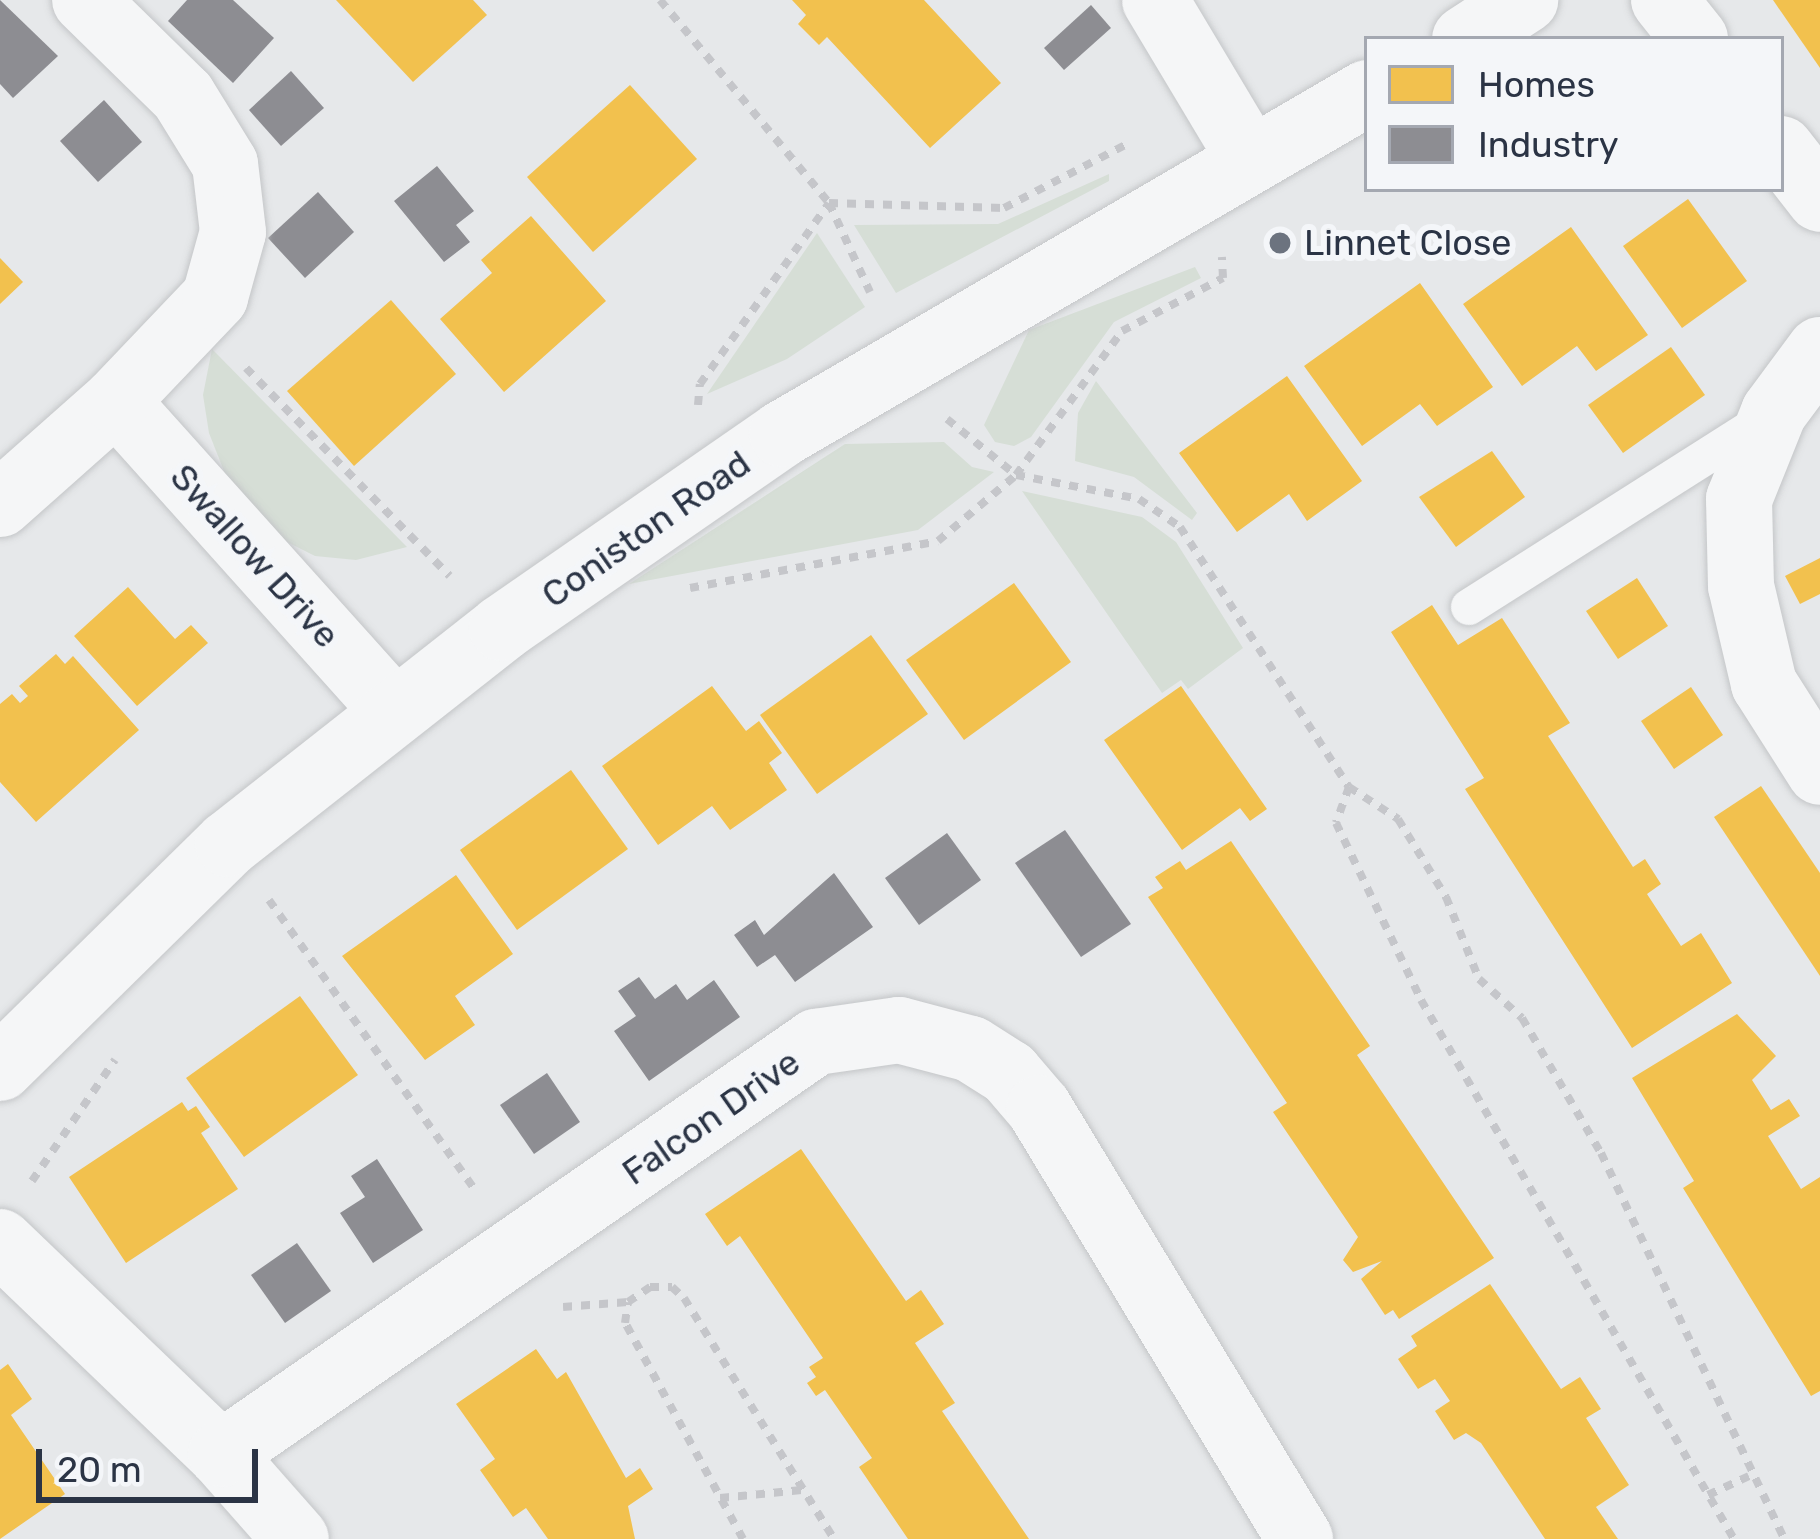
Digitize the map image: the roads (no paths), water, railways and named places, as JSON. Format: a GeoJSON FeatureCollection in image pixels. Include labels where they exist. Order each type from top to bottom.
{"type":"FeatureCollection","features":[{"type":"Feature","properties":{"kind":"street"},"geometry":{"type":"LineString","coordinates":[[0,504],[116,401],[214,297],[233,232],[225,164],[183,95],[86,0]]}},
{"type":"Feature","properties":{"kind":"street"},"geometry":{"type":"LineString","coordinates":[[1155,0],[1214,98],[1232,167]]}},
{"type":"Feature","properties":{"kind":"street"},"geometry":{"type":"LineString","coordinates":[[1471,36],[1525,0]]}},
{"type":"Feature","properties":{"kind":"street"},"geometry":{"type":"LineString","coordinates":[[1664,0],[1693,36]]}},
{"type":"Feature","properties":{"kind":"street","name":"Coniston Road"},"geometry":{"type":"LineString","coordinates":[[0,1068],[227,844],[502,628],[690,496],[999,301],[1364,95]]}},
{"type":"Feature","properties":{"kind":"street"},"geometry":{"type":"LineString","coordinates":[[1784,153],[1820,199]]}},
{"type":"Feature","properties":{"kind":"street"},"geometry":{"type":"LineString","coordinates":[[1820,350],[1774,412],[1739,499],[1741,586],[1764,683],[1820,772]]}},
{"type":"Feature","properties":{"kind":"street","name":"Swallow Drive"},"geometry":{"type":"LineString","coordinates":[[116,401],[393,710]]}},
{"type":"Feature","properties":{"kind":"street","name":"Falcon Drive"},"geometry":{"type":"LineString","coordinates":[[221,1454],[520,1252],[817,1042],[899,1030],[971,1049],[1009,1073],[1039,1108],[1300,1539]]}},
{"type":"Feature","properties":{"kind":"street"},"geometry":{"type":"LineString","coordinates":[[14,1215],[296,1539]]}},
{"type":"Feature","properties":{"kind":"lane"},"geometry":{"type":"LineString","coordinates":[[1469,608],[1774,412]]}},
{"type":"Feature","properties":{"kind":"place","name":"Linnet Close"},"geometry":{"type":"Point","coordinates":[1280,243]}}]}
